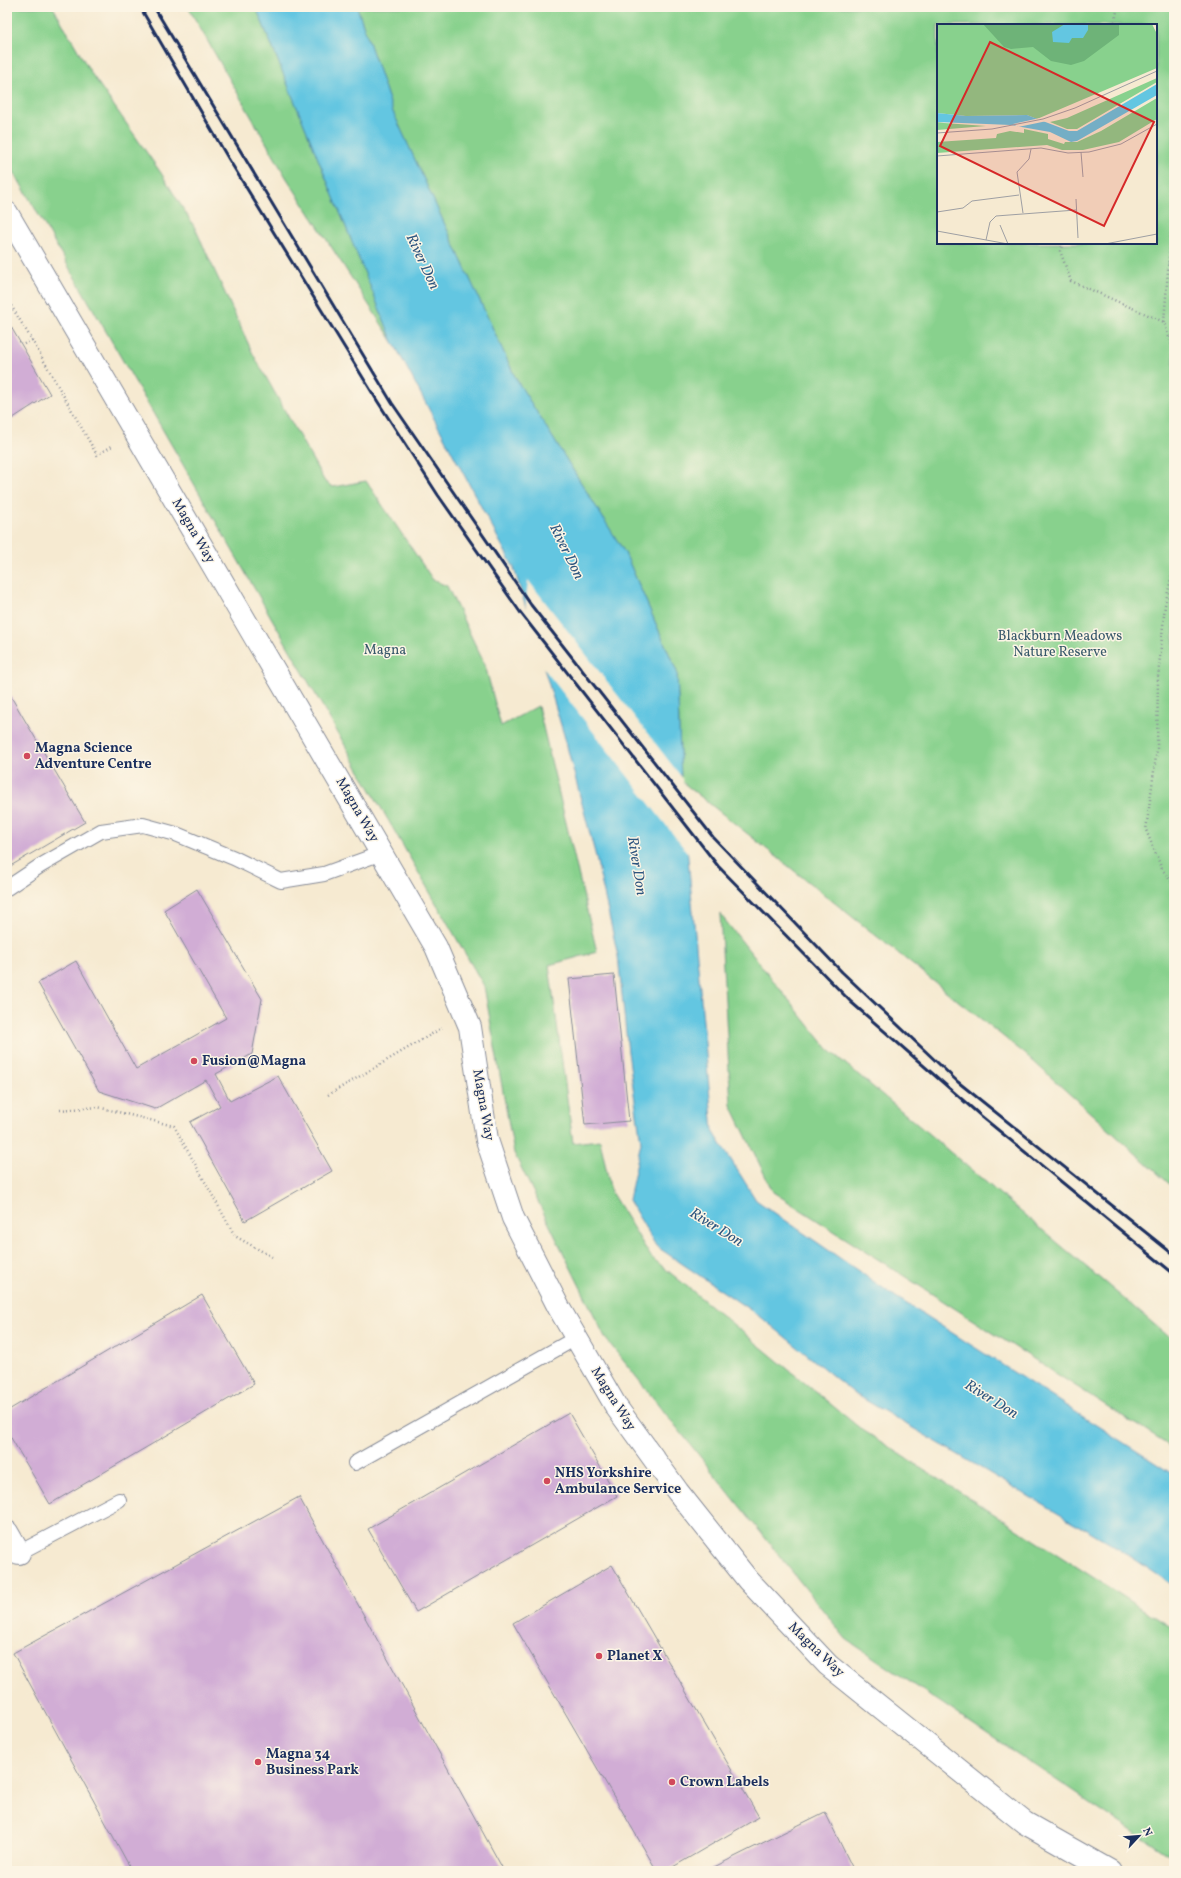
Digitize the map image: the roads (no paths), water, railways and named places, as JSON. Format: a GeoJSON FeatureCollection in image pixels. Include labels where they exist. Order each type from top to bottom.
{"type":"FeatureCollection","features":[{"type":"Feature","properties":{"kind":"street","name":"Magna Way"},"geometry":{"type":"LineString","coordinates":[[7,213],[436,947],[470,1027],[487,1140],[513,1218],[559,1308],[617,1408],[678,1492],[748,1580],[828,1665],[1025,1823],[1110,1871]]}},
{"type":"Feature","properties":{"kind":"street"},"geometry":{"type":"LineString","coordinates":[[7,1532],[13,1556]]}},
{"type":"Feature","properties":{"kind":"lane"},"geometry":{"type":"LineString","coordinates":[[7,888],[40,866],[101,831],[142,825],[183,837],[234,858],[281,881],[324,874],[382,853]]}},
{"type":"Feature","properties":{"kind":"lane"},"geometry":{"type":"LineString","coordinates":[[355,1463],[576,1338]]}},
{"type":"Feature","properties":{"kind":"lane"},"geometry":{"type":"LineString","coordinates":[[13,1556],[119,1500]]}},
{"type":"Feature","properties":{"kind":"water","name":"River Don"},"geometry":{"type":"Polygon","coordinates":[[[256,7],[357,7],[393,112],[516,379],[625,553],[677,672],[681,781],[713,1131],[756,1200],[896,1297],[1174,1475],[1174,1586],[1127,1554],[855,1394],[762,1318],[656,1246],[629,1200],[641,1142],[628,1052],[618,956],[595,853],[564,735],[514,568],[393,342],[256,7]]]}},
{"type":"Feature","properties":{"kind":"railway"},"geometry":{"type":"LineString","coordinates":[[140,7],[228,158],[378,402],[438,495],[520,612],[718,866],[851,1002],[981,1116],[1174,1274]]}},
{"type":"Feature","properties":{"kind":"railway"},"geometry":{"type":"LineString","coordinates":[[154,7],[392,403],[531,605],[713,837],[842,972],[958,1082],[1174,1255]]}},
{"type":"Feature","properties":{"kind":"place","name":"Magna Science Adventure Centre"},"geometry":{"type":"Point","coordinates":[27,756]}},
{"type":"Feature","properties":{"kind":"place","name":"Fusion@Magna"},"geometry":{"type":"Point","coordinates":[194,1061]}},
{"type":"Feature","properties":{"kind":"place","name":"NHS Yorkshire Ambulance Service"},"geometry":{"type":"Point","coordinates":[547,1481]}},
{"type":"Feature","properties":{"kind":"place","name":"Planet X"},"geometry":{"type":"Point","coordinates":[599,1656]}},
{"type":"Feature","properties":{"kind":"place","name":"Magna 34 Business Park"},"geometry":{"type":"Point","coordinates":[258,1762]}},
{"type":"Feature","properties":{"kind":"place","name":"Crown Labels"},"geometry":{"type":"Point","coordinates":[672,1782]}},
{"type":"Feature","properties":{"kind":"park label","name":"Blackburn Meadows Nature Reserve"},"geometry":{"type":"Point","coordinates":[1060,644]}},
{"type":"Feature","properties":{"kind":"park label","name":"Magna"},"geometry":{"type":"Point","coordinates":[385,650]}}]}
